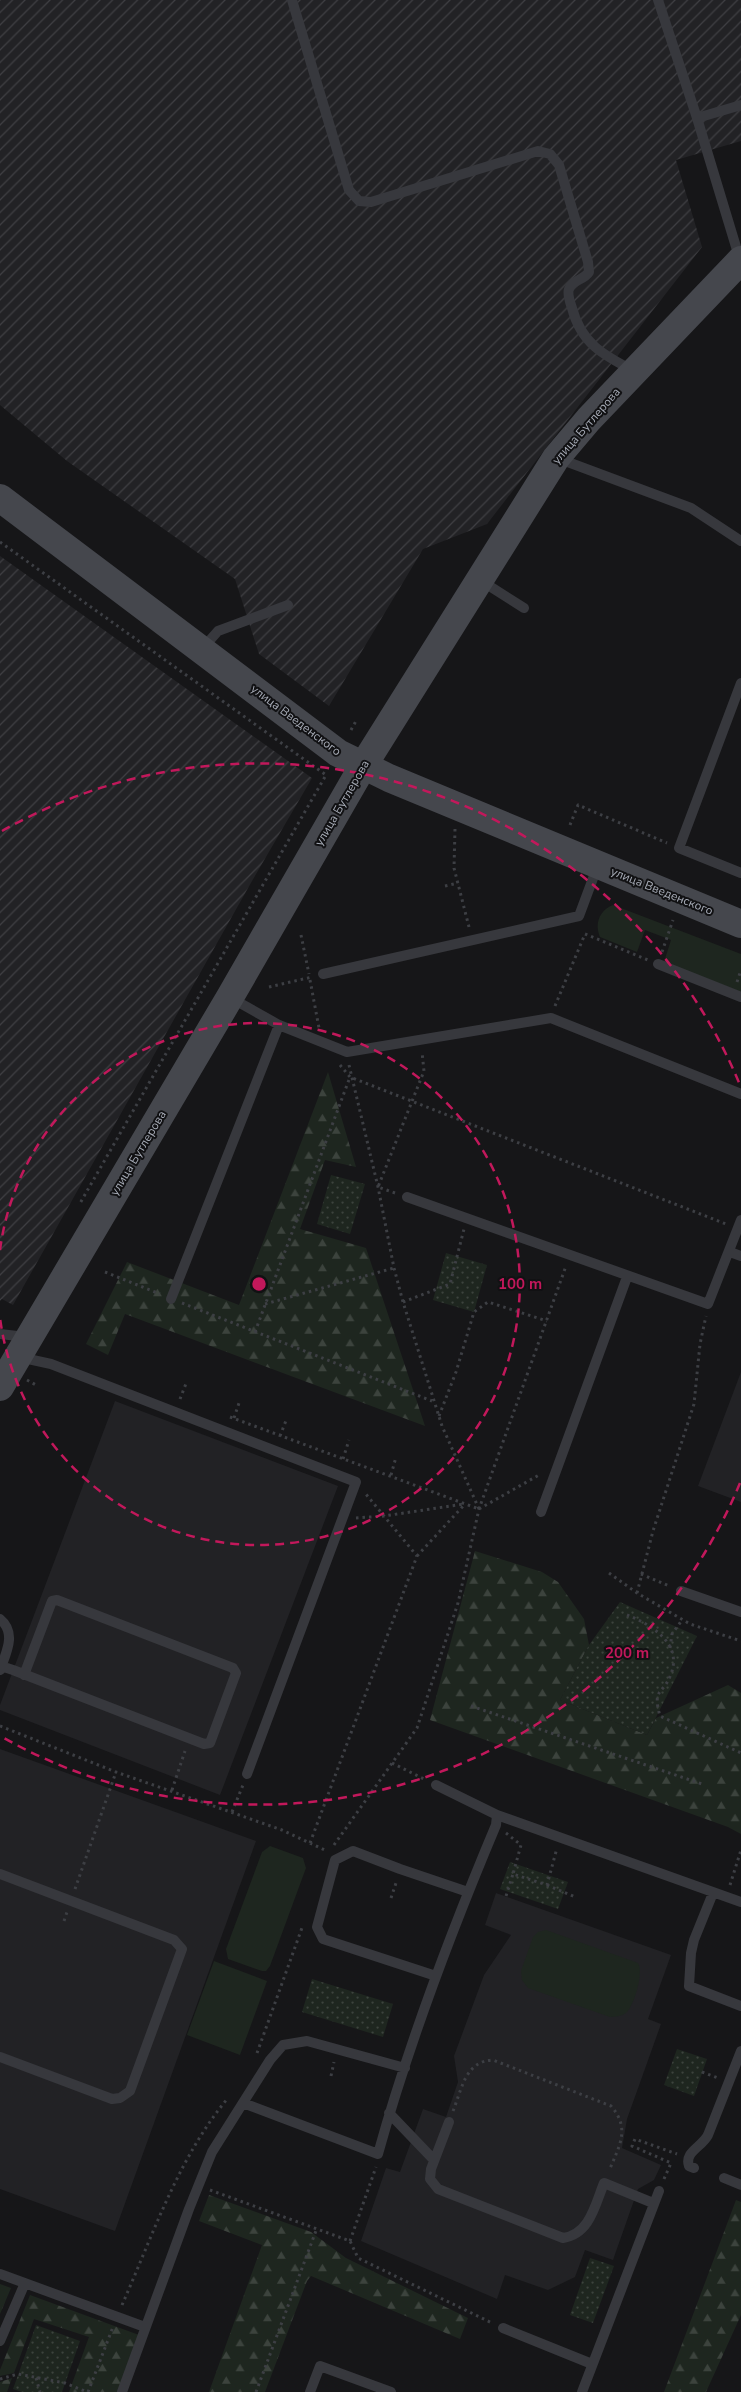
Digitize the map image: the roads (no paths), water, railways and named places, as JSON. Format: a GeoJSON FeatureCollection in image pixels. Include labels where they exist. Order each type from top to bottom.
{"type":"FeatureCollection","features":[{"type":"Feature","properties":{"kind":"street","name":"улица Бутлерова"},"geometry":{"type":"LineString","coordinates":[[0,1388],[230,997],[363,766],[556,458],[589,419],[741,260]]}},
{"type":"Feature","properties":{"kind":"street","name":"улица Введенского"},"geometry":{"type":"LineString","coordinates":[[0,498],[338,753],[363,766],[741,924]]}},
{"type":"Feature","properties":{"kind":"lane"},"geometry":{"type":"LineString","coordinates":[[292,0],[349,190],[359,201],[372,202],[538,151],[550,154],[559,165],[588,262],[589,272],[586,278],[574,282],[569,289],[569,298],[577,326],[588,341],[614,361],[635,371]]}},
{"type":"Feature","properties":{"kind":"lane"},"geometry":{"type":"LineString","coordinates":[[658,0],[741,260]]}},
{"type":"Feature","properties":{"kind":"lane"},"geometry":{"type":"LineString","coordinates":[[697,118],[741,105]]}},
{"type":"Feature","properties":{"kind":"lane"},"geometry":{"type":"LineString","coordinates":[[556,458],[691,508],[741,541]]}},
{"type":"Feature","properties":{"kind":"lane"},"geometry":{"type":"LineString","coordinates":[[480,580],[524,608]]}},
{"type":"Feature","properties":{"kind":"lane"},"geometry":{"type":"LineString","coordinates":[[202,649],[218,630],[288,605]]}},
{"type":"Feature","properties":{"kind":"lane"},"geometry":{"type":"LineString","coordinates":[[741,683],[679,848],[741,872]]}},
{"type":"Feature","properties":{"kind":"lane"},"geometry":{"type":"LineString","coordinates":[[323,974],[579,916],[598,865]]}},
{"type":"Feature","properties":{"kind":"lane"},"geometry":{"type":"LineString","coordinates":[[658,964],[741,998]]}},
{"type":"Feature","properties":{"kind":"lane"},"geometry":{"type":"LineString","coordinates":[[230,997],[279,1025],[347,1052],[550,1018],[741,1094]]}},
{"type":"Feature","properties":{"kind":"lane"},"geometry":{"type":"LineString","coordinates":[[171,1299],[279,1025]]}},
{"type":"Feature","properties":{"kind":"lane"},"geometry":{"type":"LineString","coordinates":[[407,1197],[627,1277],[708,1304],[730,1252],[739,1224]]}},
{"type":"Feature","properties":{"kind":"lane"},"geometry":{"type":"LineString","coordinates":[[730,1252],[741,1256]]}},
{"type":"Feature","properties":{"kind":"lane"},"geometry":{"type":"LineString","coordinates":[[541,1512],[627,1277]]}},
{"type":"Feature","properties":{"kind":"lane"},"geometry":{"type":"LineString","coordinates":[[0,1334],[51,1364],[356,1482],[247,1774]]}},
{"type":"Feature","properties":{"kind":"lane"},"geometry":{"type":"LineString","coordinates":[[681,1591],[741,1612]]}},
{"type":"Feature","properties":{"kind":"lane"},"geometry":{"type":"LineString","coordinates":[[0,1619],[5,1623],[10,1639],[1,1668],[24,1675],[204,1744],[210,1743],[236,1673],[233,1668],[54,1600],[24,1675]]}},
{"type":"Feature","properties":{"kind":"lane"},"geometry":{"type":"LineString","coordinates":[[436,1785],[497,1815],[713,1894],[741,1902]]}},
{"type":"Feature","properties":{"kind":"lane"},"geometry":{"type":"LineString","coordinates":[[243,2103],[378,2154],[389,2113],[436,1976],[496,1825],[497,1815]]}},
{"type":"Feature","properties":{"kind":"lane"},"geometry":{"type":"LineString","coordinates":[[436,1976],[323,1939],[317,1927],[334,1860],[353,1851],[400,1870],[468,1892]]}},
{"type":"Feature","properties":{"kind":"lane"},"geometry":{"type":"LineString","coordinates":[[0,1874],[174,1940],[182,1949],[130,2091],[120,2098],[112,2100],[0,2057]]}},
{"type":"Feature","properties":{"kind":"lane"},"geometry":{"type":"LineString","coordinates":[[713,1894],[692,1946],[689,1986],[741,2006]]}},
{"type":"Feature","properties":{"kind":"lane"},"geometry":{"type":"LineString","coordinates":[[122,2392],[212,2152],[270,2060],[283,2045],[307,2041],[405,2068]]}},
{"type":"Feature","properties":{"kind":"lane"},"geometry":{"type":"LineString","coordinates":[[694,2168],[690,2166],[688,2161],[690,2154],[703,2145],[708,2135],[741,2051]]}},
{"type":"Feature","properties":{"kind":"lane"},"geometry":{"type":"LineString","coordinates":[[389,2113],[434,2160]]}},
{"type":"Feature","properties":{"kind":"lane"},"geometry":{"type":"LineString","coordinates":[[449,2122],[434,2160],[430,2179],[438,2189],[563,2238],[573,2236],[587,2224],[604,2183],[653,2203]]}},
{"type":"Feature","properties":{"kind":"lane"},"geometry":{"type":"LineString","coordinates":[[724,2178],[741,2185]]}},
{"type":"Feature","properties":{"kind":"lane"},"geometry":{"type":"LineString","coordinates":[[582,2392],[659,2191]]}},
{"type":"Feature","properties":{"kind":"lane"},"geometry":{"type":"LineString","coordinates":[[0,2274],[145,2327]]}},
{"type":"Feature","properties":{"kind":"lane"},"geometry":{"type":"LineString","coordinates":[[0,2342],[25,2283]]}},
{"type":"Feature","properties":{"kind":"lane"},"geometry":{"type":"LineString","coordinates":[[503,2328],[592,2364]]}},
{"type":"Feature","properties":{"kind":"lane"},"geometry":{"type":"LineString","coordinates":[[310,2392],[320,2366],[391,2392]]}}]}
